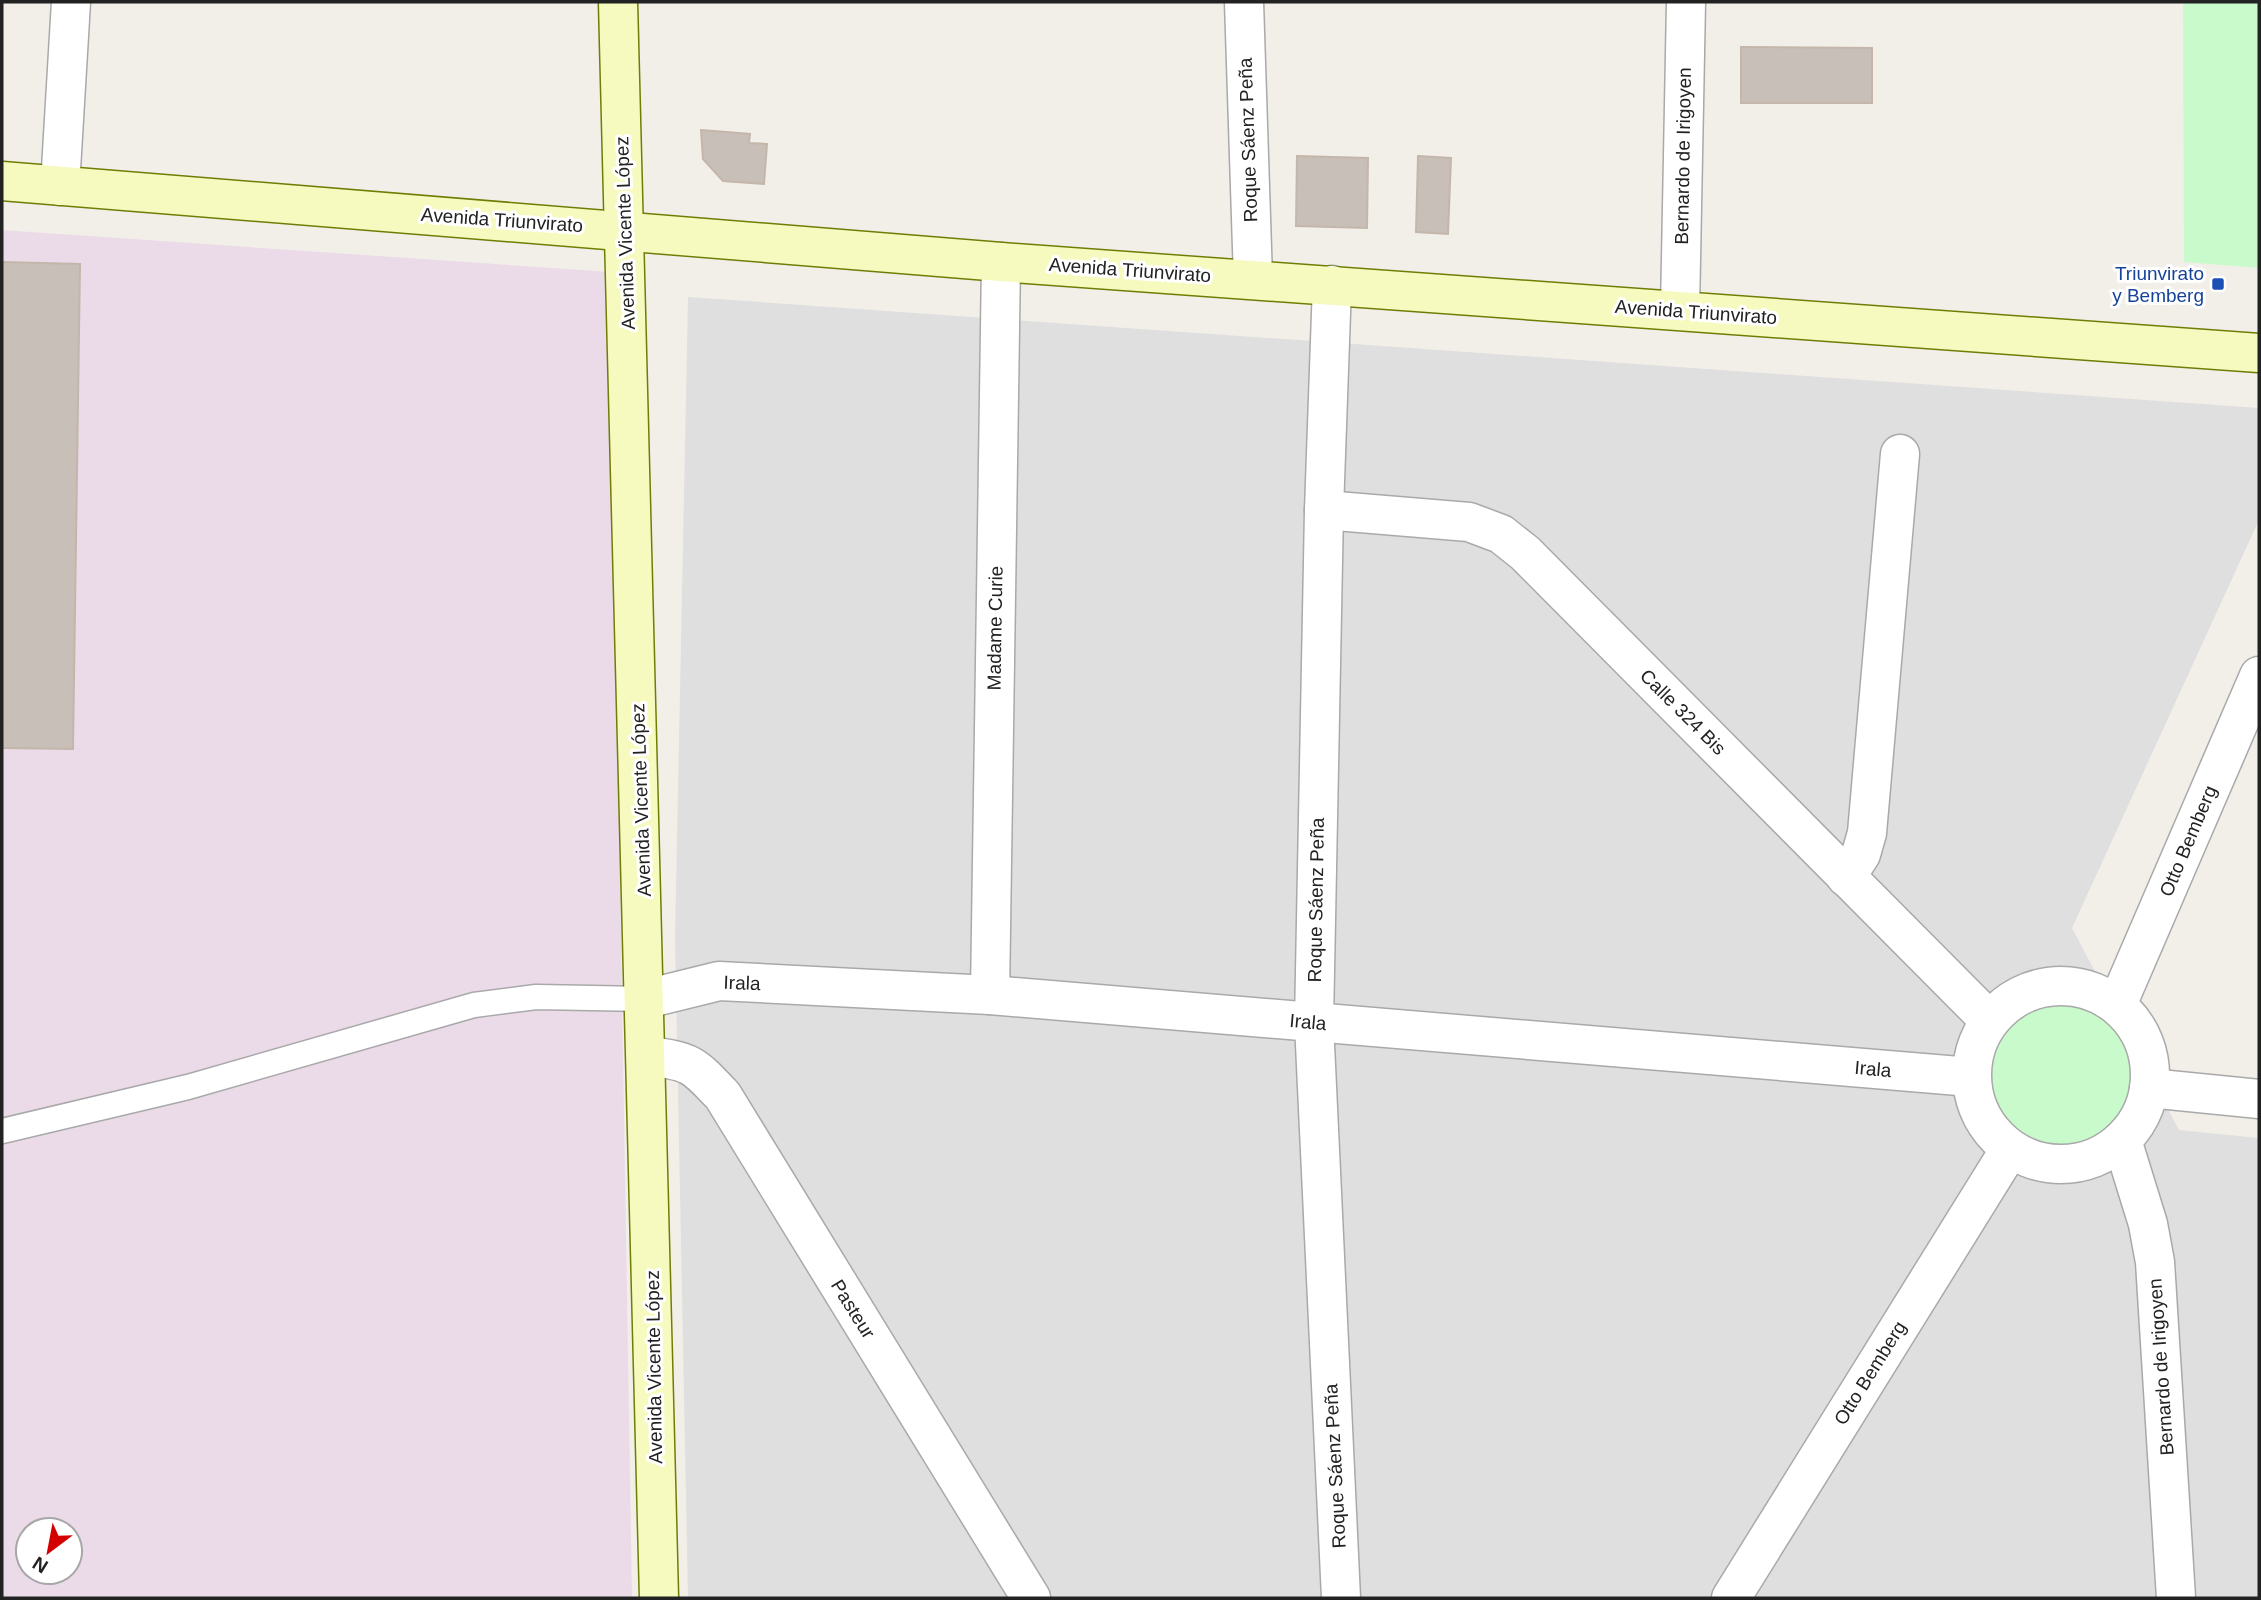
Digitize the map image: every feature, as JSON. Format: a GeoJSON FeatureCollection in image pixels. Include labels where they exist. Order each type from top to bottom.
{"type":"FeatureCollection","features":[{"type":"Feature","properties":{"kind":"street"},"geometry":{"type":"LineString","coordinates":[[60,186],[71,2]]}},
{"type":"Feature","properties":{"kind":"street","name":"Avenida Vicente López"},"geometry":{"type":"LineString","coordinates":[[618,2],[646,999],[659,1598]]}},
{"type":"Feature","properties":{"kind":"street","name":"Roque Sáenz Peña"},"geometry":{"type":"LineString","coordinates":[[1244,2],[1253,279]]}},
{"type":"Feature","properties":{"kind":"street","name":"Bernardo de Irigoyen"},"geometry":{"type":"LineString","coordinates":[[1680,310],[1686,2]]}},
{"type":"Feature","properties":{"kind":"street","name":"Avenida Triunvirato"},"geometry":{"type":"LineString","coordinates":[[2,181],[626,229],[1001,262],[2259,353]]}},
{"type":"Feature","properties":{"kind":"street","name":"Madame Curie"},"geometry":{"type":"LineString","coordinates":[[990,995],[1001,262]]}},
{"type":"Feature","properties":{"kind":"street","name":"Roque Sáenz Peña"},"geometry":{"type":"LineString","coordinates":[[1332,285],[1324,510],[1314,1023],[1341,1598]]}},
{"type":"Feature","properties":{"kind":"street"},"geometry":{"type":"LineString","coordinates":[[1846,877],[1861,854],[1867,833],[1900,454]]}},
{"type":"Feature","properties":{"kind":"street","name":"Calle 324 Bis"},"geometry":{"type":"LineString","coordinates":[[1324,510],[1468,522],[1501,534],[1525,553],[1989,1020]]}},
{"type":"Feature","properties":{"kind":"street","name":"Otto Bemberg"},"geometry":{"type":"LineString","coordinates":[[2117,1005],[2259,676]]}},
{"type":"Feature","properties":{"kind":"street","name":"Irala"},"geometry":{"type":"LineString","coordinates":[[646,999],[719,981],[990,995],[1971,1077]]}},
{"type":"Feature","properties":{"kind":"street"},"geometry":{"type":"LineString","coordinates":[[2064,986],[2092,991],[2117,1005],[2137,1028],[2149,1057],[2150,1088],[2141,1117],[2122,1140],[2097,1157],[2067,1164],[2037,1161],[2010,1149],[1990,1129],[1976,1104],[1971,1077],[1975,1047],[1989,1020],[2010,1001],[2036,989],[2064,986]]}},
{"type":"Feature","properties":{"kind":"street","name":"Pasteur"},"geometry":{"type":"LineString","coordinates":[[647,1056],[684,1060],[698,1069],[723,1096],[1031,1598]]}},
{"type":"Feature","properties":{"kind":"street"},"geometry":{"type":"LineString","coordinates":[[2150,1088],[2259,1099]]}},
{"type":"Feature","properties":{"kind":"street","name":"Bernardo de Irigoyen"},"geometry":{"type":"LineString","coordinates":[[2122,1140],[2148,1224],[2155,1262],[2176,1598]]}},
{"type":"Feature","properties":{"kind":"street","name":"Otto Bemberg"},"geometry":{"type":"LineString","coordinates":[[1731,1598],[2010,1149]]}},
{"type":"Feature","properties":{"kind":"lane"},"geometry":{"type":"LineString","coordinates":[[2,1131],[187,1087],[474,1005],[536,997],[646,999]]}},
{"type":"Feature","properties":{"kind":"shaded area"},"geometry":{"type":"Polygon","coordinates":[[[2,230],[610,272],[632,1598],[2,1598],[2,230]]]}},
{"type":"Feature","properties":{"kind":"shaded area"},"geometry":{"type":"Polygon","coordinates":[[[688,297],[2259,408],[2259,520],[2072,928],[2179,1130],[2259,1138],[2259,1598],[688,1598],[675,939],[688,297]]]}},
{"type":"Feature","properties":{"kind":"green space"},"geometry":{"type":"Polygon","coordinates":[[[2183,2],[2259,2],[2259,268],[2184,262],[2183,2]]]}},
{"type":"Feature","properties":{"kind":"green space"},"geometry":{"type":"Polygon","coordinates":[[[2062,1003],[2090,1009],[2113,1025],[2129,1048],[2135,1076],[2129,1104],[2113,1127],[2090,1143],[2062,1149],[2034,1143],[2011,1127],[1995,1104],[1989,1076],[1995,1048],[2011,1025],[2034,1009],[2062,1003]]]}},
{"type":"Feature","properties":{"kind":"building"},"geometry":{"type":"Polygon","coordinates":[[[1741,47],[1872,48],[1872,103],[1741,103],[1741,47]]]}},
{"type":"Feature","properties":{"kind":"building"},"geometry":{"type":"Polygon","coordinates":[[[701,130],[750,134],[749,143],[767,144],[764,184],[723,181],[703,159],[701,130]]]}},
{"type":"Feature","properties":{"kind":"building"},"geometry":{"type":"Polygon","coordinates":[[[1297,156],[1368,158],[1367,228],[1296,226],[1297,156]]]}},
{"type":"Feature","properties":{"kind":"building"},"geometry":{"type":"Polygon","coordinates":[[[1418,156],[1451,158],[1448,234],[1416,232],[1418,156]]]}},
{"type":"Feature","properties":{"kind":"building"},"geometry":{"type":"Polygon","coordinates":[[[2,262],[80,264],[73,749],[2,748],[2,262]]]}},
{"type":"Feature","properties":{"kind":"place","name":"Triunvirato y Bemberg"},"geometry":{"type":"Point","coordinates":[2218,284]}}]}
